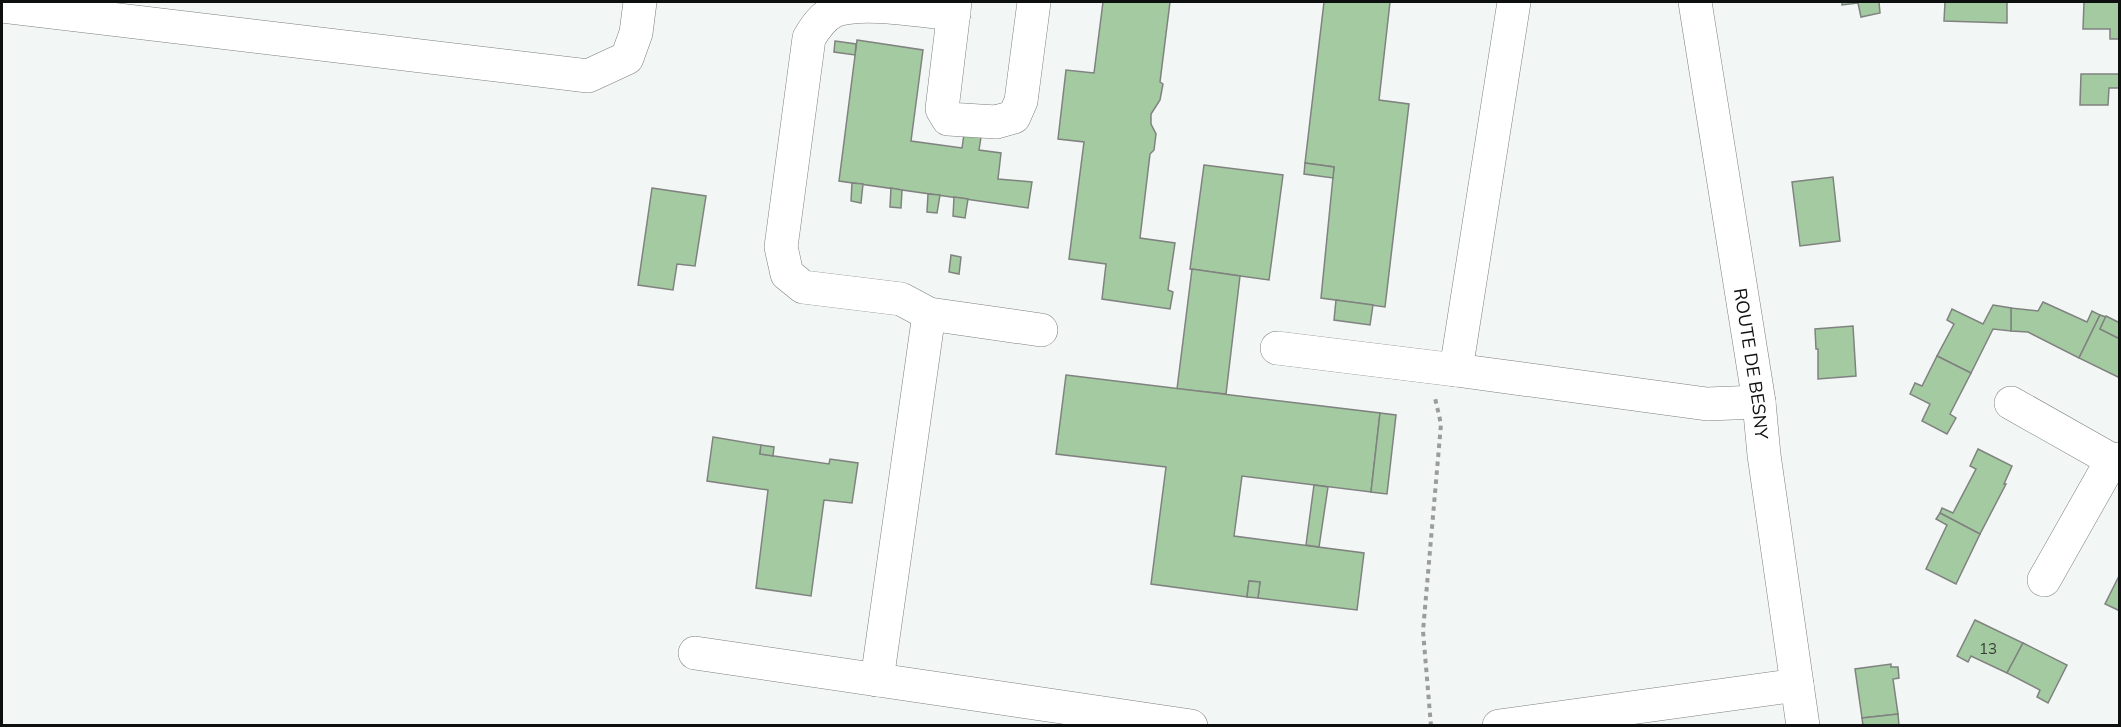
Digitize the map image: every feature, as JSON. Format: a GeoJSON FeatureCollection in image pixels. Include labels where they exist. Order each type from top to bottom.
{"type":"FeatureCollection","features":[{"type":"Feature","properties":{"kind":"main road"},"geometry":{"type":"LineString","coordinates":[[2,6],[588,76],[627,58],[636,33],[640,2]]}},
{"type":"Feature","properties":{"kind":"main road"},"geometry":{"type":"LineString","coordinates":[[1034,2],[1021,101],[1014,117],[996,122],[948,119],[942,109],[954,8],[863,4],[833,11],[818,24],[809,38],[781,247],[787,274],[803,287],[901,299],[929,314],[1041,330]]}},
{"type":"Feature","properties":{"kind":"main road"},"geometry":{"type":"LineString","coordinates":[[1442,368],[1514,2]]}},
{"type":"Feature","properties":{"kind":"main road","name":"ROUTE DE BESNY"},"geometry":{"type":"LineString","coordinates":[[1695,2],[1759,402],[1764,455],[1803,726]]}},
{"type":"Feature","properties":{"kind":"main road"},"geometry":{"type":"LineString","coordinates":[[878,680],[929,314]]}},
{"type":"Feature","properties":{"kind":"main road"},"geometry":{"type":"LineString","coordinates":[[1277,348],[1707,404],[1759,402]]}},
{"type":"Feature","properties":{"kind":"main road"},"geometry":{"type":"LineString","coordinates":[[2011,403],[2116,459],[2044,580]]}},
{"type":"Feature","properties":{"kind":"main road"},"geometry":{"type":"LineString","coordinates":[[695,653],[1191,726]]}},
{"type":"Feature","properties":{"kind":"main road"},"geometry":{"type":"LineString","coordinates":[[1499,726],[1667,714],[1797,685]]}},
{"type":"Feature","properties":{"kind":"path"},"geometry":{"type":"LineString","coordinates":[[1431,726],[1423,631],[1441,424],[1442,368]]}},
{"type":"Feature","properties":{"kind":"building"},"geometry":{"type":"Polygon","coordinates":[[[1103,2],[1170,2],[1160,82],[1163,84],[1160,100],[1151,114],[1151,124],[1156,134],[1154,150],[1150,154],[1140,238],[1175,243],[1168,290],[1173,292],[1170,309],[1102,299],[1106,264],[1069,259],[1084,142],[1058,139],[1066,70],[1094,73],[1103,2]]]}},
{"type":"Feature","properties":{"kind":"building"},"geometry":{"type":"Polygon","coordinates":[[[1324,2],[1390,2],[1379,100],[1409,104],[1385,307],[1321,298],[1334,167],[1305,163],[1324,2]]]}},
{"type":"Feature","properties":{"kind":"building"},"geometry":{"type":"Polygon","coordinates":[[[1842,2],[1879,2],[1880,13],[1861,17],[1858,3],[1842,5],[1842,2]]]}},
{"type":"Feature","properties":{"kind":"building"},"geometry":{"type":"Polygon","coordinates":[[[1945,2],[2007,2],[2007,23],[1944,21],[1945,2]]]}},
{"type":"Feature","properties":{"kind":"building"},"geometry":{"type":"Polygon","coordinates":[[[2084,2],[2120,2],[2120,39],[2110,39],[2110,29],[2083,29],[2084,2]]]}},
{"type":"Feature","properties":{"kind":"building"},"geometry":{"type":"Polygon","coordinates":[[[857,40],[923,50],[911,141],[962,148],[964,134],[981,137],[979,150],[1001,153],[998,179],[1032,182],[1028,208],[839,181],[857,40]]]}},
{"type":"Feature","properties":{"kind":"building"},"geometry":{"type":"Polygon","coordinates":[[[835,41],[856,44],[855,55],[834,52],[835,41]]]}},
{"type":"Feature","properties":{"kind":"building"},"geometry":{"type":"Polygon","coordinates":[[[2081,74],[2120,74],[2120,88],[2109,88],[2108,105],[2080,105],[2081,74]]]}},
{"type":"Feature","properties":{"kind":"building"},"geometry":{"type":"Polygon","coordinates":[[[1305,163],[1334,167],[1333,178],[1304,174],[1305,163]]]}},
{"type":"Feature","properties":{"kind":"building"},"geometry":{"type":"Polygon","coordinates":[[[1204,165],[1283,175],[1269,280],[1190,269],[1204,165]]]}},
{"type":"Feature","properties":{"kind":"building"},"geometry":{"type":"Polygon","coordinates":[[[1833,177],[1840,241],[1800,246],[1792,182],[1833,177]]]}},
{"type":"Feature","properties":{"kind":"building"},"geometry":{"type":"Polygon","coordinates":[[[852,183],[863,184],[861,203],[851,201],[852,183]]]}},
{"type":"Feature","properties":{"kind":"building"},"geometry":{"type":"Polygon","coordinates":[[[652,188],[706,196],[695,266],[677,264],[673,290],[638,285],[652,188]]]}},
{"type":"Feature","properties":{"kind":"building"},"geometry":{"type":"Polygon","coordinates":[[[891,188],[902,190],[901,208],[890,207],[891,188]]]}},
{"type":"Feature","properties":{"kind":"building"},"geometry":{"type":"Polygon","coordinates":[[[928,194],[940,195],[937,213],[927,212],[928,194]]]}},
{"type":"Feature","properties":{"kind":"building"},"geometry":{"type":"Polygon","coordinates":[[[954,197],[968,199],[965,218],[953,216],[954,197]]]}},
{"type":"Feature","properties":{"kind":"building"},"geometry":{"type":"Polygon","coordinates":[[[951,255],[961,257],[959,274],[949,272],[951,255]]]}},
{"type":"Feature","properties":{"kind":"building"},"geometry":{"type":"Polygon","coordinates":[[[1192,269],[1240,276],[1226,394],[1177,389],[1192,269]]]}},
{"type":"Feature","properties":{"kind":"building"},"geometry":{"type":"Polygon","coordinates":[[[1336,300],[1373,305],[1370,325],[1334,320],[1336,300]]]}},
{"type":"Feature","properties":{"kind":"building"},"geometry":{"type":"Polygon","coordinates":[[[2043,302],[2087,322],[2092,311],[2100,315],[2079,358],[2028,332],[2011,331],[2011,308],[2038,311],[2043,302]]]}},
{"type":"Feature","properties":{"kind":"building"},"geometry":{"type":"Polygon","coordinates":[[[1993,305],[2011,308],[2011,331],[1993,329],[1971,373],[1937,356],[1954,324],[1947,320],[1952,309],[1983,324],[1993,305]]]}},
{"type":"Feature","properties":{"kind":"building"},"geometry":{"type":"Polygon","coordinates":[[[2100,315],[2106,317],[2100,329],[2120,339],[2120,378],[2079,358],[2100,315]]]}},
{"type":"Feature","properties":{"kind":"building"},"geometry":{"type":"Polygon","coordinates":[[[2106,316],[2120,323],[2120,339],[2100,329],[2106,316]]]}},
{"type":"Feature","properties":{"kind":"building"},"geometry":{"type":"Polygon","coordinates":[[[1853,326],[1856,376],[1818,379],[1815,329],[1853,326]]]}},
{"type":"Feature","properties":{"kind":"building"},"geometry":{"type":"Polygon","coordinates":[[[1937,356],[1971,373],[1950,414],[1956,418],[1947,434],[1922,421],[1930,404],[1910,394],[1915,383],[1922,386],[1937,356]]]}},
{"type":"Feature","properties":{"kind":"building"},"geometry":{"type":"Polygon","coordinates":[[[1066,375],[1380,413],[1371,492],[1242,476],[1234,536],[1364,553],[1357,610],[1258,598],[1260,582],[1249,581],[1247,597],[1151,584],[1166,467],[1056,454],[1066,375]]]}},
{"type":"Feature","properties":{"kind":"building"},"geometry":{"type":"Polygon","coordinates":[[[1380,413],[1396,415],[1387,494],[1371,492],[1380,413]]]}},
{"type":"Feature","properties":{"kind":"building"},"geometry":{"type":"Polygon","coordinates":[[[713,437],[761,445],[760,454],[829,464],[830,459],[858,463],[852,503],[824,500],[811,596],[756,588],[768,490],[707,481],[713,437]]]}},
{"type":"Feature","properties":{"kind":"building"},"geometry":{"type":"Polygon","coordinates":[[[761,445],[774,447],[773,456],[760,454],[761,445]]]}},
{"type":"Feature","properties":{"kind":"building"},"geometry":{"type":"Polygon","coordinates":[[[1978,449],[2012,466],[2004,484],[2006,484],[1980,534],[1940,513],[1942,508],[1953,513],[1976,469],[1970,466],[1978,449]]]}},
{"type":"Feature","properties":{"kind":"building"},"geometry":{"type":"Polygon","coordinates":[[[1314,485],[1328,487],[1319,547],[1306,545],[1314,485]]]}},
{"type":"Feature","properties":{"kind":"building"},"geometry":{"type":"Polygon","coordinates":[[[1940,513],[1980,534],[1956,584],[1926,569],[1947,525],[1936,519],[1940,513]]]}},
{"type":"Feature","properties":{"kind":"building"},"geometry":{"type":"Polygon","coordinates":[[[2120,574],[2120,611],[2105,604],[2120,574]]]}},
{"type":"Feature","properties":{"kind":"building"},"geometry":{"type":"Polygon","coordinates":[[[1249,581],[1260,582],[1258,598],[1247,597],[1249,581]]]}},
{"type":"Feature","properties":{"kind":"building"},"geometry":{"type":"Polygon","coordinates":[[[1975,620],[2023,643],[2007,673],[1971,656],[1968,662],[1957,656],[1975,620]]]}},
{"type":"Feature","properties":{"kind":"building"},"geometry":{"type":"Polygon","coordinates":[[[2023,643],[2067,665],[2048,703],[2037,697],[2040,690],[2007,673],[2023,643]]]}},
{"type":"Feature","properties":{"kind":"building"},"geometry":{"type":"Polygon","coordinates":[[[1891,664],[1891,667],[1898,667],[1899,678],[1893,679],[1898,714],[1862,718],[1855,669],[1891,664]]]}},
{"type":"Feature","properties":{"kind":"building"},"geometry":{"type":"Polygon","coordinates":[[[1898,714],[1899,726],[1863,726],[1862,718],[1898,714]]]}}]}
